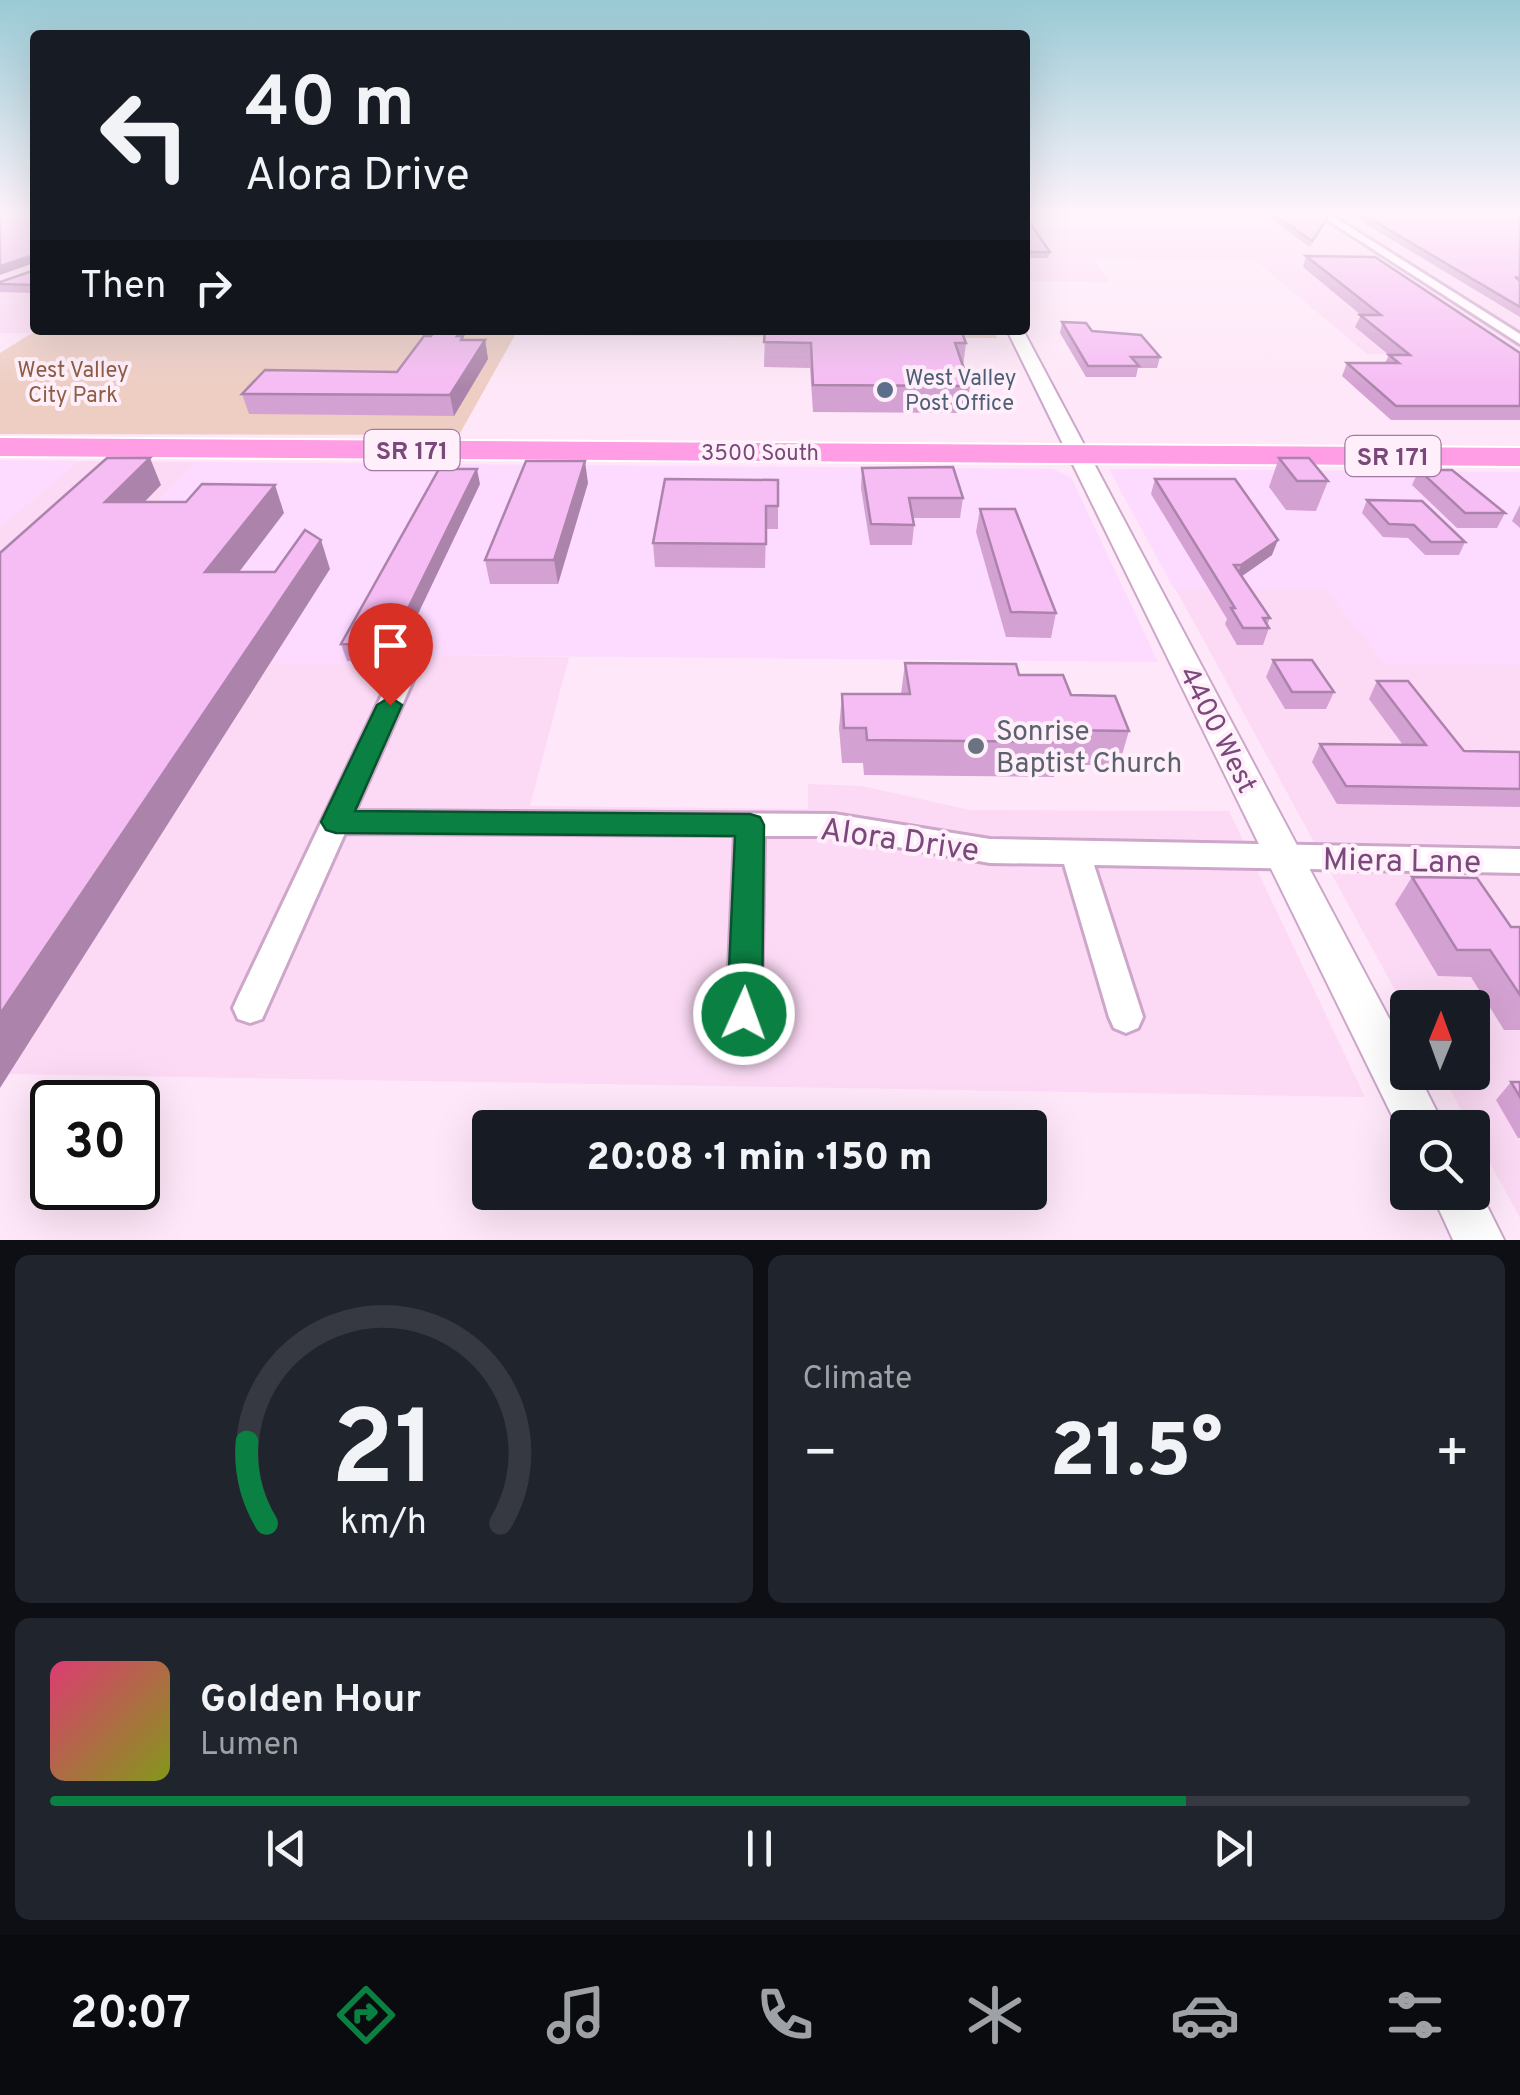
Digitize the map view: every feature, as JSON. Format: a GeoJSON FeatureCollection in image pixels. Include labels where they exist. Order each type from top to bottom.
{"type":"FeatureCollection","features":[{"type":"Feature","properties":{"kind":"main road","name":"3500 South"},"geometry":{"type":"LineString","coordinates":[[0,447],[120,455],[1520,457]]}},
{"type":"Feature","properties":{"kind":"street"},"geometry":{"type":"LineString","coordinates":[[1416,273],[1520,340]]}},
{"type":"Feature","properties":{"kind":"street","name":"4400 West"},"geometry":{"type":"LineString","coordinates":[[1018,335],[1413,1110]]}},
{"type":"Feature","properties":{"kind":"street"},"geometry":{"type":"LineString","coordinates":[[250,1008],[403,676]]}},
{"type":"Feature","properties":{"kind":"street","name":"Alora Drive"},"geometry":{"type":"LineString","coordinates":[[336,822],[849,826],[958,849],[1076,856],[1285,858]]}},
{"type":"Feature","properties":{"kind":"street"},"geometry":{"type":"LineString","coordinates":[[744,1014],[750,825]]}},
{"type":"Feature","properties":{"kind":"street"},"geometry":{"type":"LineString","coordinates":[[1076,856],[1126,1017]]}},
{"type":"Feature","properties":{"kind":"street","name":"Miera Lane"},"geometry":{"type":"LineString","coordinates":[[1285,858],[1520,861]]}},
{"type":"Feature","properties":{"kind":"street"},"geometry":{"type":"LineString","coordinates":[[1464,1210],[1479,1240]]}},
{"type":"Feature","properties":{"kind":"shaded area"},"geometry":{"type":"Polygon","coordinates":[[[0,273],[30,273],[30,333],[0,333],[0,273]]]}},
{"type":"Feature","properties":{"kind":"shaded area"},"geometry":{"type":"Polygon","coordinates":[[[1030,273],[1103,273],[1110,282],[1030,281],[1030,273]]]}},
{"type":"Feature","properties":{"kind":"shaded area"},"geometry":{"type":"Polygon","coordinates":[[[1270,273],[1520,273],[1520,355],[1367,354],[1270,273]]]}},
{"type":"Feature","properties":{"kind":"shaded area"},"geometry":{"type":"Polygon","coordinates":[[[0,460],[79,461],[0,527],[0,460]]]}},
{"type":"Feature","properties":{"kind":"shaded area"},"geometry":{"type":"Polygon","coordinates":[[[79,461],[196,462],[0,663],[0,527],[79,461]]]}},
{"type":"Feature","properties":{"kind":"shaded area"},"geometry":{"type":"Polygon","coordinates":[[[196,462],[1053,469],[1071,477],[1158,662],[424,655],[419,664],[270,663],[0,1088],[0,663],[196,462]]]}},
{"type":"Feature","properties":{"kind":"shaded area"},"geometry":{"type":"Polygon","coordinates":[[[1109,469],[1520,472],[1520,665],[1384,663],[1325,589],[1174,589],[1109,469]]]}},
{"type":"Feature","properties":{"kind":"shaded area"},"geometry":{"type":"Polygon","coordinates":[[[1120,471],[1520,473],[1520,1218],[1490,1163],[1490,1110],[1461,1110],[1450,1090],[1490,1090],[1490,990],[1395,990],[1116,480],[1120,471]]]}},
{"type":"Feature","properties":{"kind":"shaded area"},"geometry":{"type":"Polygon","coordinates":[[[423,655],[569,657],[530,806],[808,809],[808,784],[862,786],[970,810],[1229,811],[1365,1097],[9,1074],[270,663],[419,664],[423,655]]]}},
{"type":"Feature","properties":{"kind":"green space","name":"West Valley City Park"},"geometry":{"type":"Polygon","coordinates":[[[30,334],[515,335],[459,435],[0,434],[0,353],[30,334]]]}},
{"type":"Feature","properties":{"kind":"green space","name":"West Valley City Park"},"geometry":{"type":"Polygon","coordinates":[[[515,335],[996,335],[997,338],[515,335]]]}},
{"type":"Feature","properties":{"kind":"building"},"geometry":{"type":"Polygon","coordinates":[[[27,273],[30,273],[30,285],[0,282],[27,273]]]}},
{"type":"Feature","properties":{"kind":"building"},"geometry":{"type":"Polygon","coordinates":[[[1327,273],[1399,273],[1520,353],[1520,406],[1396,406],[1347,363],[1399,363],[1389,355],[1410,355],[1360,315],[1381,315],[1327,273]]]}},
{"type":"Feature","properties":{"kind":"building"},"geometry":{"type":"Polygon","coordinates":[[[1462,273],[1520,273],[1520,278],[1515,277],[1520,281],[1520,307],[1462,273]]]}},
{"type":"Feature","properties":{"kind":"building"},"geometry":{"type":"Polygon","coordinates":[[[1062,322],[1086,323],[1092,331],[1141,335],[1160,357],[1131,357],[1139,366],[1088,366],[1062,322]]]}},
{"type":"Feature","properties":{"kind":"building"},"geometry":{"type":"Polygon","coordinates":[[[765,335],[963,335],[966,343],[955,343],[970,386],[813,385],[811,343],[764,342],[765,335]]]}},
{"type":"Feature","properties":{"kind":"building"},"geometry":{"type":"Polygon","coordinates":[[[424,336],[485,340],[450,395],[242,394],[265,370],[397,372],[424,336]]]}},
{"type":"Feature","properties":{"kind":"building"},"geometry":{"type":"Polygon","coordinates":[[[107,458],[150,458],[105,502],[186,502],[202,484],[275,485],[205,572],[275,572],[305,530],[321,540],[0,1014],[0,553],[107,458]]]}},
{"type":"Feature","properties":{"kind":"building"},"geometry":{"type":"Polygon","coordinates":[[[1279,458],[1309,458],[1328,481],[1297,481],[1279,458]]]}},
{"type":"Feature","properties":{"kind":"building"},"geometry":{"type":"Polygon","coordinates":[[[526,461],[585,461],[554,560],[485,560],[526,461]]]}},
{"type":"Feature","properties":{"kind":"building"},"geometry":{"type":"Polygon","coordinates":[[[953,467],[963,498],[909,498],[914,525],[871,524],[862,468],[953,467]]]}},
{"type":"Feature","properties":{"kind":"building"},"geometry":{"type":"Polygon","coordinates":[[[439,469],[477,469],[390,645],[341,644],[439,469]]]}},
{"type":"Feature","properties":{"kind":"building"},"geometry":{"type":"Polygon","coordinates":[[[1419,470],[1452,470],[1505,513],[1465,513],[1419,470]]]}},
{"type":"Feature","properties":{"kind":"building"},"geometry":{"type":"Polygon","coordinates":[[[665,479],[778,480],[778,506],[766,506],[766,544],[653,543],[665,479]]]}},
{"type":"Feature","properties":{"kind":"building"},"geometry":{"type":"Polygon","coordinates":[[[1155,479],[1235,479],[1278,540],[1241,565],[1234,565],[1270,618],[1263,618],[1269,628],[1243,628],[1231,608],[1235,608],[1155,479]]]}},
{"type":"Feature","properties":{"kind":"building"},"geometry":{"type":"Polygon","coordinates":[[[1367,500],[1422,501],[1465,542],[1431,542],[1414,525],[1389,524],[1367,500]]]}},
{"type":"Feature","properties":{"kind":"building"},"geometry":{"type":"Polygon","coordinates":[[[980,509],[1015,509],[1056,613],[1011,612],[980,509]]]}},
{"type":"Feature","properties":{"kind":"building"},"geometry":{"type":"Polygon","coordinates":[[[1273,660],[1312,660],[1334,692],[1292,692],[1273,660]]]}},
{"type":"Feature","properties":{"kind":"building"},"geometry":{"type":"Polygon","coordinates":[[[905,663],[1016,664],[1019,675],[1063,675],[1071,695],[1115,696],[1129,731],[1059,730],[1063,742],[867,740],[866,728],[844,728],[842,694],[910,694],[905,663]]]}},
{"type":"Feature","properties":{"kind":"building"},"geometry":{"type":"Polygon","coordinates":[[[1377,681],[1408,681],[1464,751],[1520,752],[1520,789],[1346,786],[1320,744],[1426,745],[1377,681]]]}},
{"type":"Feature","properties":{"kind":"building"},"geometry":{"type":"Polygon","coordinates":[[[1412,877],[1477,878],[1511,927],[1520,927],[1520,995],[1490,950],[1457,950],[1412,877]]]}},
{"type":"Feature","properties":{"kind":"building"},"geometry":{"type":"Polygon","coordinates":[[[1511,1082],[1520,1082],[1520,1097],[1511,1082]]]}},
{"type":"Feature","properties":{"kind":"place","name":"West Valley Post Office"},"geometry":{"type":"Point","coordinates":[885,390]}},
{"type":"Feature","properties":{"kind":"place","name":"Sonrise Baptist Church"},"geometry":{"type":"Point","coordinates":[976,746]}},
{"type":"Feature","properties":{"kind":"route"},"geometry":{"type":"LineString","coordinates":[[390,705],[336,822],[750,825],[744,1014]]}}]}
